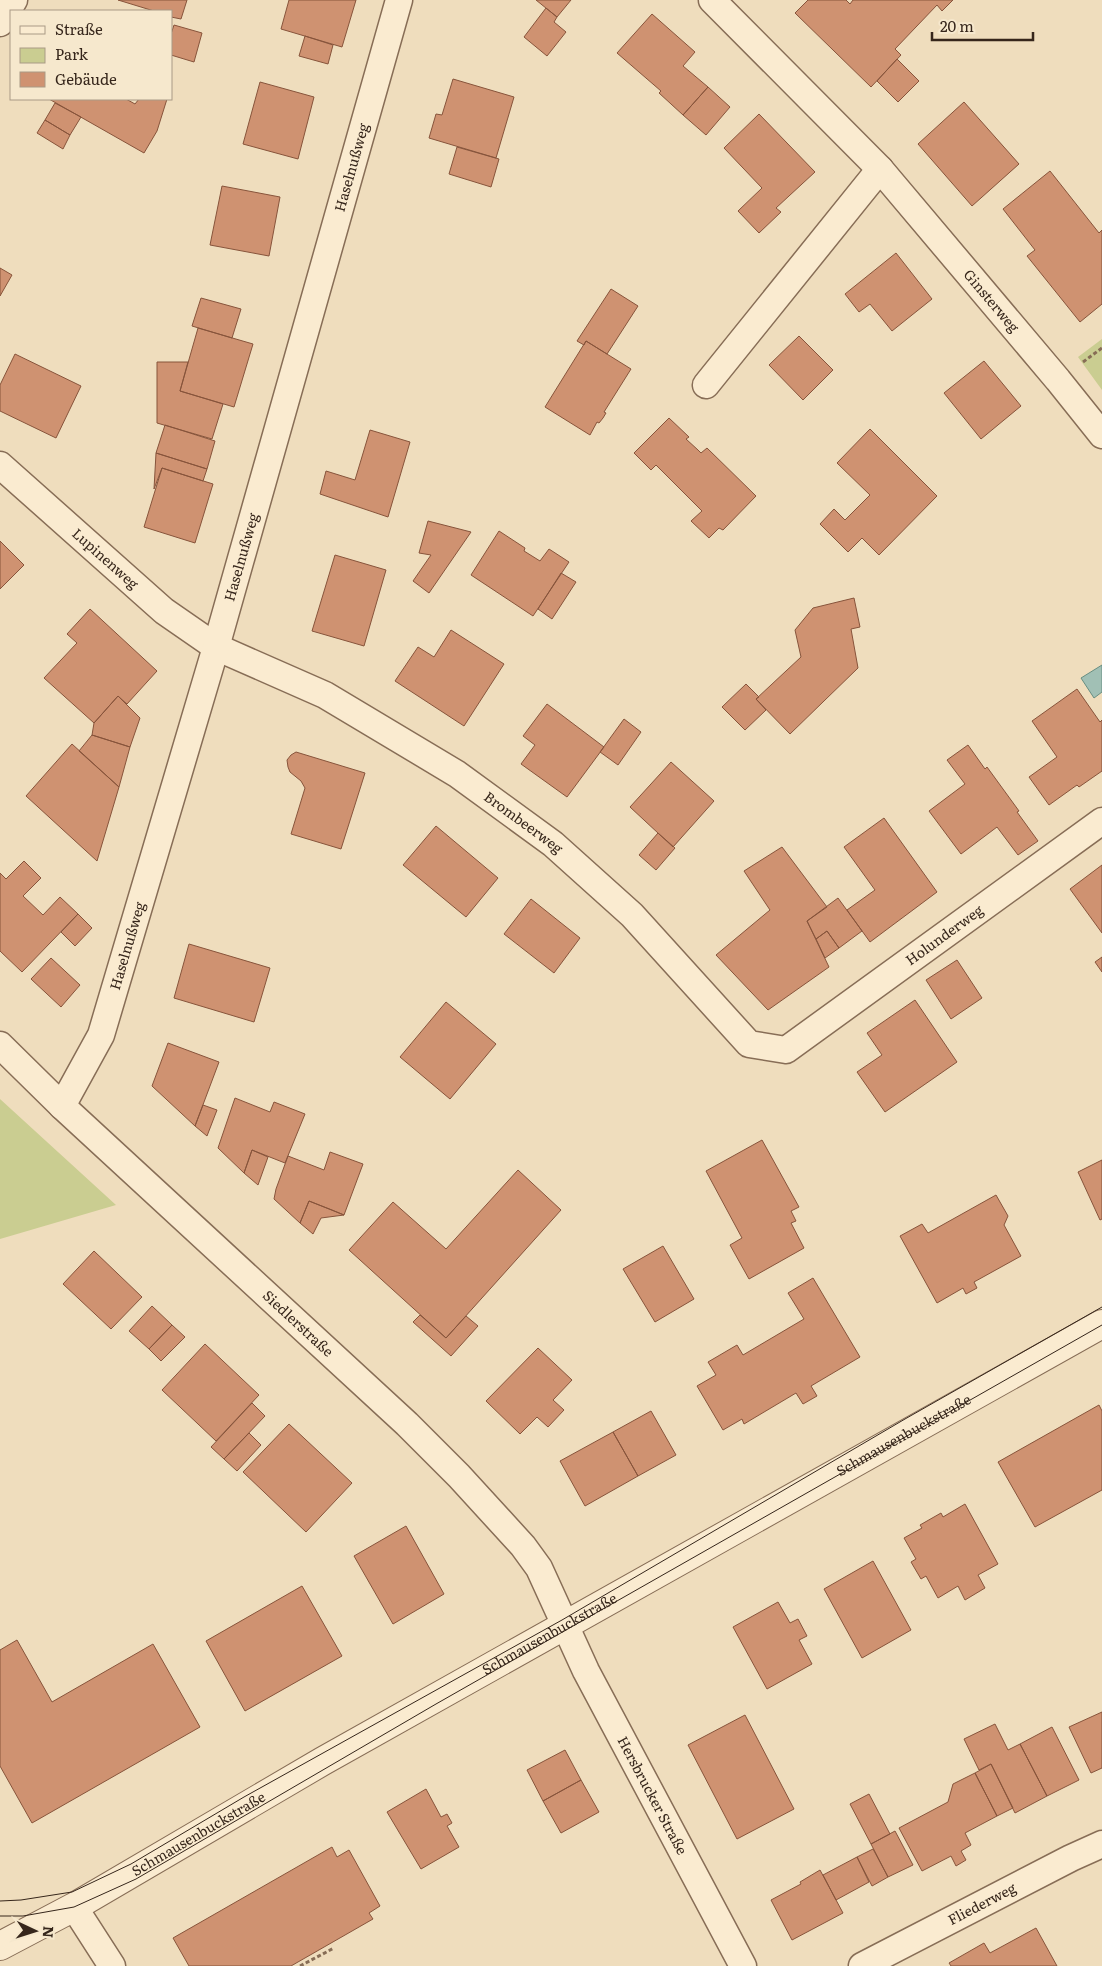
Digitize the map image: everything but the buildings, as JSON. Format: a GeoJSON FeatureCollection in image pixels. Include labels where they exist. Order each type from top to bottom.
{"type":"FeatureCollection","features":[{"type":"Feature","properties":{"kind":"street"},"geometry":{"type":"LineString","coordinates":[[0,23],[14,0]]}},
{"type":"Feature","properties":{"kind":"street","name":"Haselnußweg"},"geometry":{"type":"LineString","coordinates":[[62,1106],[101,1034],[216,646],[399,0]]}},
{"type":"Feature","properties":{"kind":"street","name":"Ginsterweg"},"geometry":{"type":"LineString","coordinates":[[712,0],[880,169],[1052,372],[1102,435]]}},
{"type":"Feature","properties":{"kind":"street"},"geometry":{"type":"LineString","coordinates":[[706,384],[880,169]]}},
{"type":"Feature","properties":{"kind":"street","name":"Lupinenweg"},"geometry":{"type":"LineString","coordinates":[[0,465],[164,611],[216,646]]}},
{"type":"Feature","properties":{"kind":"street","name":"Brombeerweg"},"geometry":{"type":"LineString","coordinates":[[216,646],[325,695],[457,774],[553,844],[632,915],[749,1044],[786,1050]]}},
{"type":"Feature","properties":{"kind":"street","name":"Holunderweg"},"geometry":{"type":"LineString","coordinates":[[786,1050],[1102,821]]}},
{"type":"Feature","properties":{"kind":"street","name":"Siedlerstraße"},"geometry":{"type":"LineString","coordinates":[[0,1045],[62,1106],[407,1424],[459,1476],[523,1546],[539,1568],[565,1625]]}},
{"type":"Feature","properties":{"kind":"street","name":"Schmausenbuckstraße"},"geometry":{"type":"LineString","coordinates":[[0,1946],[74,1907],[323,1760],[1102,1324]]}},
{"type":"Feature","properties":{"kind":"street","name":"Hersbrucker Straße"},"geometry":{"type":"LineString","coordinates":[[565,1625],[586,1671],[743,1966]]}},
{"type":"Feature","properties":{"kind":"street","name":"Fliederweg"},"geometry":{"type":"LineString","coordinates":[[862,1966],[1071,1858],[1102,1844]]}},
{"type":"Feature","properties":{"kind":"street"},"geometry":{"type":"LineString","coordinates":[[74,1907],[112,1966]]}},
{"type":"Feature","properties":{"kind":"path"},"geometry":{"type":"LineString","coordinates":[[300,1966],[334,1948]]}},
{"type":"Feature","properties":{"kind":"green space"},"geometry":{"type":"Polygon","coordinates":[[[1102,339],[1102,390],[1078,357],[1102,339]]]}},
{"type":"Feature","properties":{"kind":"green space"},"geometry":{"type":"Polygon","coordinates":[[[0,1099],[116,1205],[0,1239],[0,1099]]]}},
{"type":"Feature","properties":{"kind":"water"},"geometry":{"type":"Polygon","coordinates":[[[1102,665],[1102,692],[1094,698],[1081,678],[1102,665]]]}},
{"type":"Feature","properties":{"kind":"tram line"},"geometry":{"type":"LineString","coordinates":[[0,1901],[21,1900],[72,1892],[131,1864],[244,1797],[562,1620],[905,1419],[1102,1307]]}},
{"type":"Feature","properties":{"kind":"tram line"},"geometry":{"type":"LineString","coordinates":[[0,1916],[23,1916],[74,1907],[136,1879],[436,1704],[1102,1325]]}}]}
